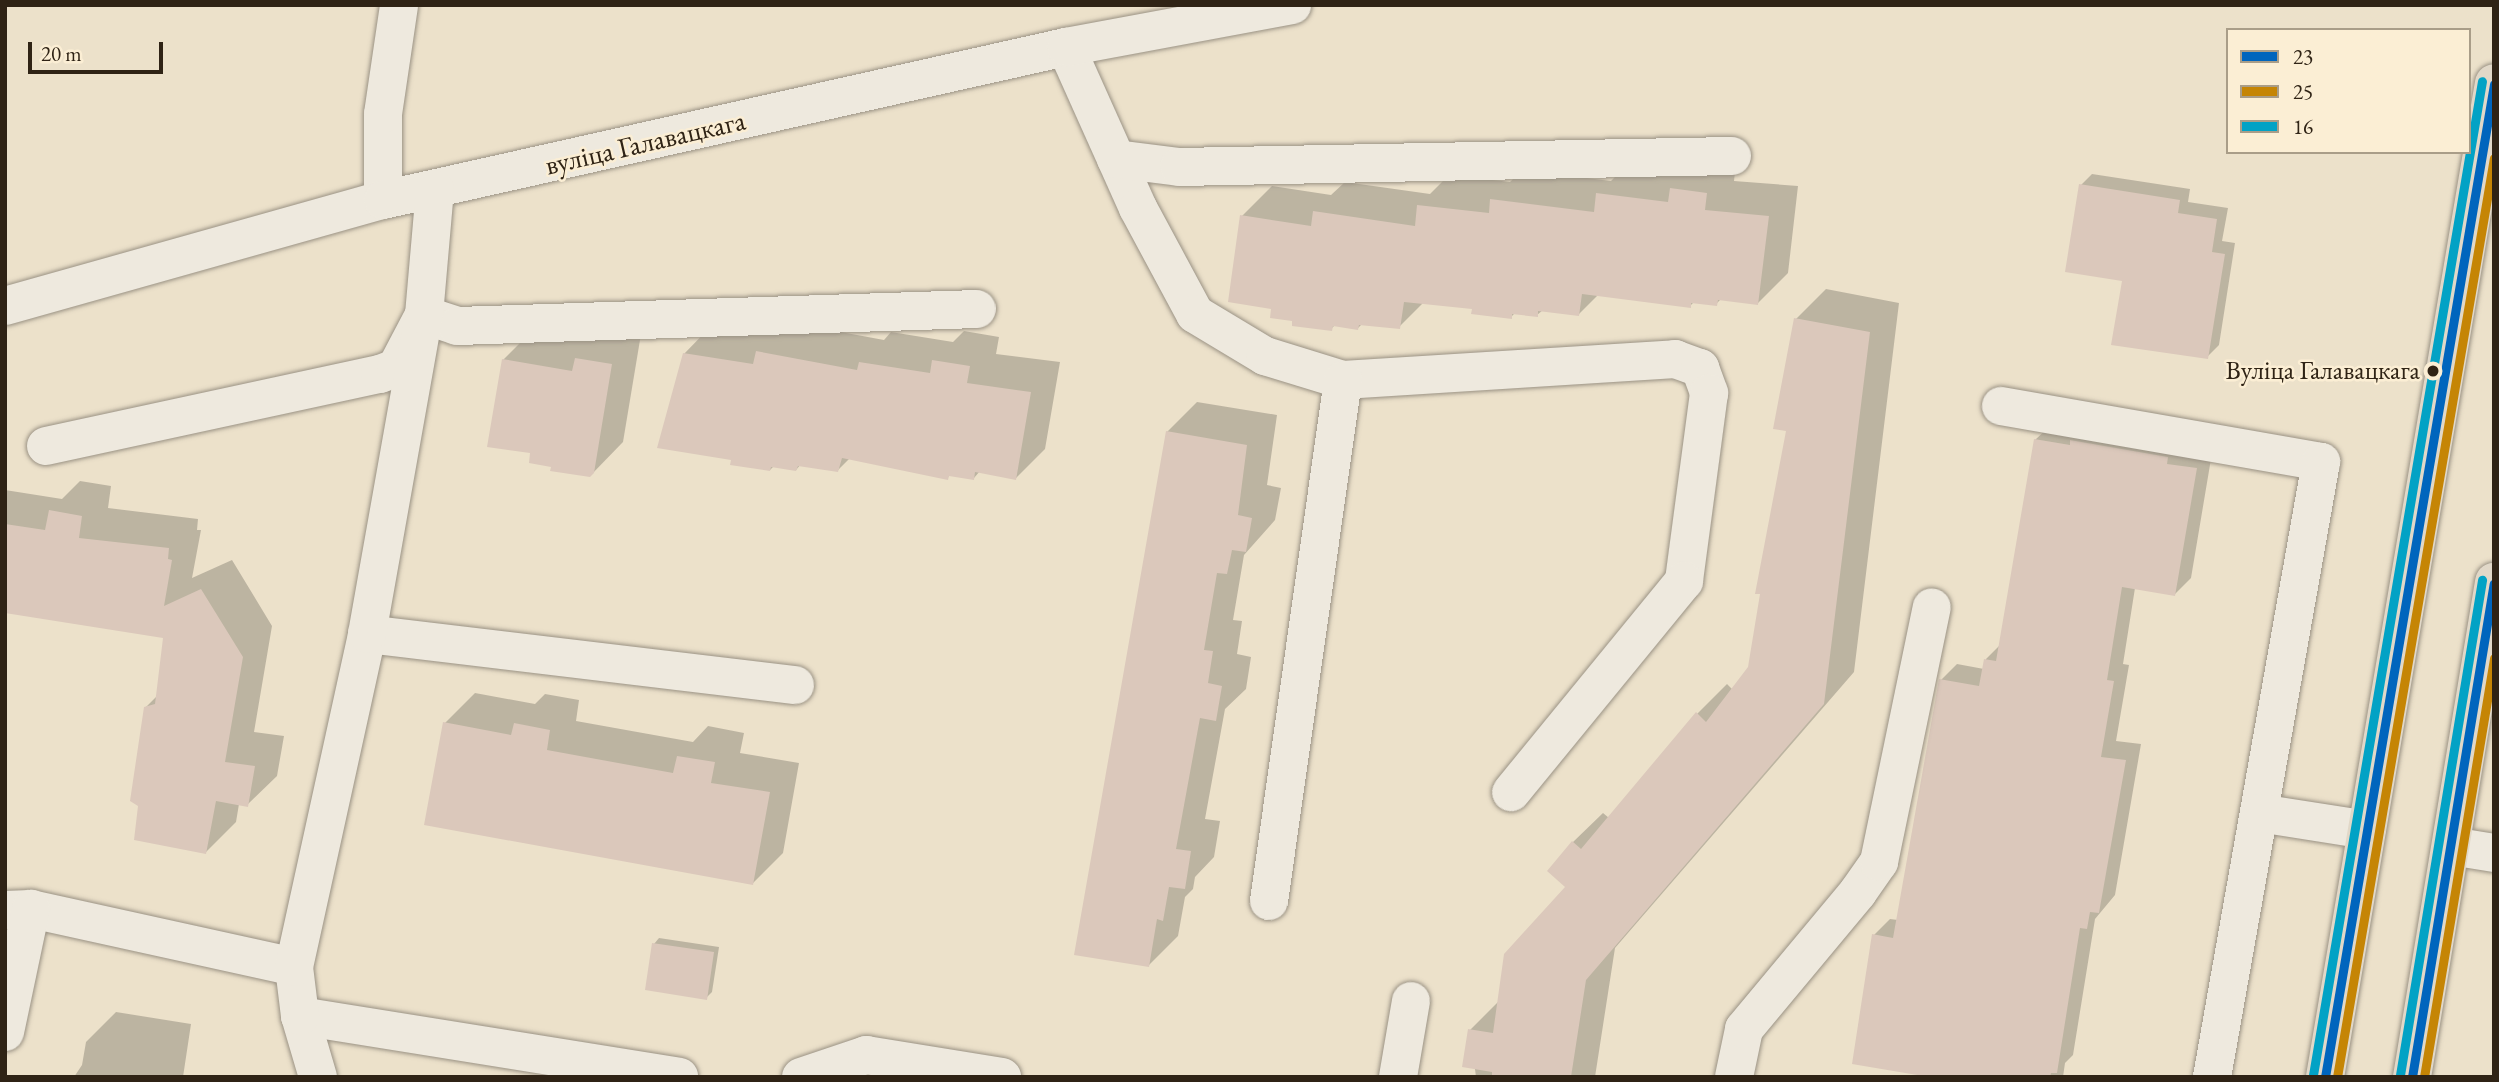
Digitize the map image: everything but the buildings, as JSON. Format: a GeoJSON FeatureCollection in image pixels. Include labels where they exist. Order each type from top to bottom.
{"type":"FeatureCollection","features":[{"type":"Feature","properties":{"kind":"main road"},"geometry":{"type":"LineString","coordinates":[[2325,1077],[2494,83]]}},
{"type":"Feature","properties":{"kind":"main road"},"geometry":{"type":"LineString","coordinates":[[2412,1077],[2494,582]]}},
{"type":"Feature","properties":{"kind":"street"},"geometry":{"type":"LineString","coordinates":[[383,200],[383,114],[399,5]]}},
{"type":"Feature","properties":{"kind":"street","name":"вуліца Галавацкага"},"geometry":{"type":"LineString","coordinates":[[5,306],[383,200],[1066,47],[1292,5]]}},
{"type":"Feature","properties":{"kind":"street"},"geometry":{"type":"LineString","coordinates":[[1066,47],[1138,208],[1195,314],[1265,356],[1343,380],[1675,359],[1700,368],[1709,393],[1684,581],[1511,792]]}},
{"type":"Feature","properties":{"kind":"street"},"geometry":{"type":"LineString","coordinates":[[1116,159],[1180,167],[1732,156]]}},
{"type":"Feature","properties":{"kind":"street"},"geometry":{"type":"LineString","coordinates":[[318,1077],[300,1016],[294,967],[367,634],[424,315],[435,189]]}},
{"type":"Feature","properties":{"kind":"street"},"geometry":{"type":"LineString","coordinates":[[424,315],[457,326],[977,309]]}},
{"type":"Feature","properties":{"kind":"street"},"geometry":{"type":"LineString","coordinates":[[46,446],[380,374],[396,368],[407,352],[424,315]]}},
{"type":"Feature","properties":{"kind":"street"},"geometry":{"type":"LineString","coordinates":[[1269,901],[1343,380]]}},
{"type":"Feature","properties":{"kind":"street"},"geometry":{"type":"LineString","coordinates":[[2001,406],[2321,462],[2212,1077]]}},
{"type":"Feature","properties":{"kind":"street"},"geometry":{"type":"LineString","coordinates":[[1734,1077],[1744,1029],[1858,892],[1879,862],[1891,818],[1932,607]]}},
{"type":"Feature","properties":{"kind":"street"},"geometry":{"type":"LineString","coordinates":[[367,634],[795,685]]}},
{"type":"Feature","properties":{"kind":"street"},"geometry":{"type":"LineString","coordinates":[[2259,813],[2367,830]]}},
{"type":"Feature","properties":{"kind":"street"},"geometry":{"type":"LineString","coordinates":[[2451,846],[2494,853]]}},
{"type":"Feature","properties":{"kind":"street"},"geometry":{"type":"LineString","coordinates":[[5,1032],[18,910],[294,967]]}},
{"type":"Feature","properties":{"kind":"street"},"geometry":{"type":"LineString","coordinates":[[1398,1077],[1411,1001]]}},
{"type":"Feature","properties":{"kind":"street"},"geometry":{"type":"LineString","coordinates":[[300,1016],[679,1077]]}},
{"type":"Feature","properties":{"kind":"street"},"geometry":{"type":"LineString","coordinates":[[801,1077],[866,1055],[1002,1077]]}},
{"type":"Feature","properties":{"kind":"transit line","name":"16"},"geometry":{"type":"LineString","coordinates":[[2471,146],[2482,81]]}},
{"type":"Feature","properties":{"kind":"transit line","name":"23"},"geometry":{"type":"LineString","coordinates":[[2325,1077],[2494,84]]}},
{"type":"Feature","properties":{"kind":"transit line","name":"16"},"geometry":{"type":"LineString","coordinates":[[2313,1075],[2470,154]]}},
{"type":"Feature","properties":{"kind":"transit line","name":"25"},"geometry":{"type":"LineString","coordinates":[[2337,1077],[2494,158]]}},
{"type":"Feature","properties":{"kind":"transit line","name":"16"},"geometry":{"type":"LineString","coordinates":[[2400,1075],[2482,580]]}},
{"type":"Feature","properties":{"kind":"transit line","name":"23"},"geometry":{"type":"LineString","coordinates":[[2412,1077],[2494,584]]}},
{"type":"Feature","properties":{"kind":"transit line","name":"25"},"geometry":{"type":"LineString","coordinates":[[2424,1077],[2494,658]]}},
{"type":"Feature","properties":{"kind":"place","name":"Вуліца Галавацкага"},"geometry":{"type":"Point","coordinates":[2433,371]}}]}
